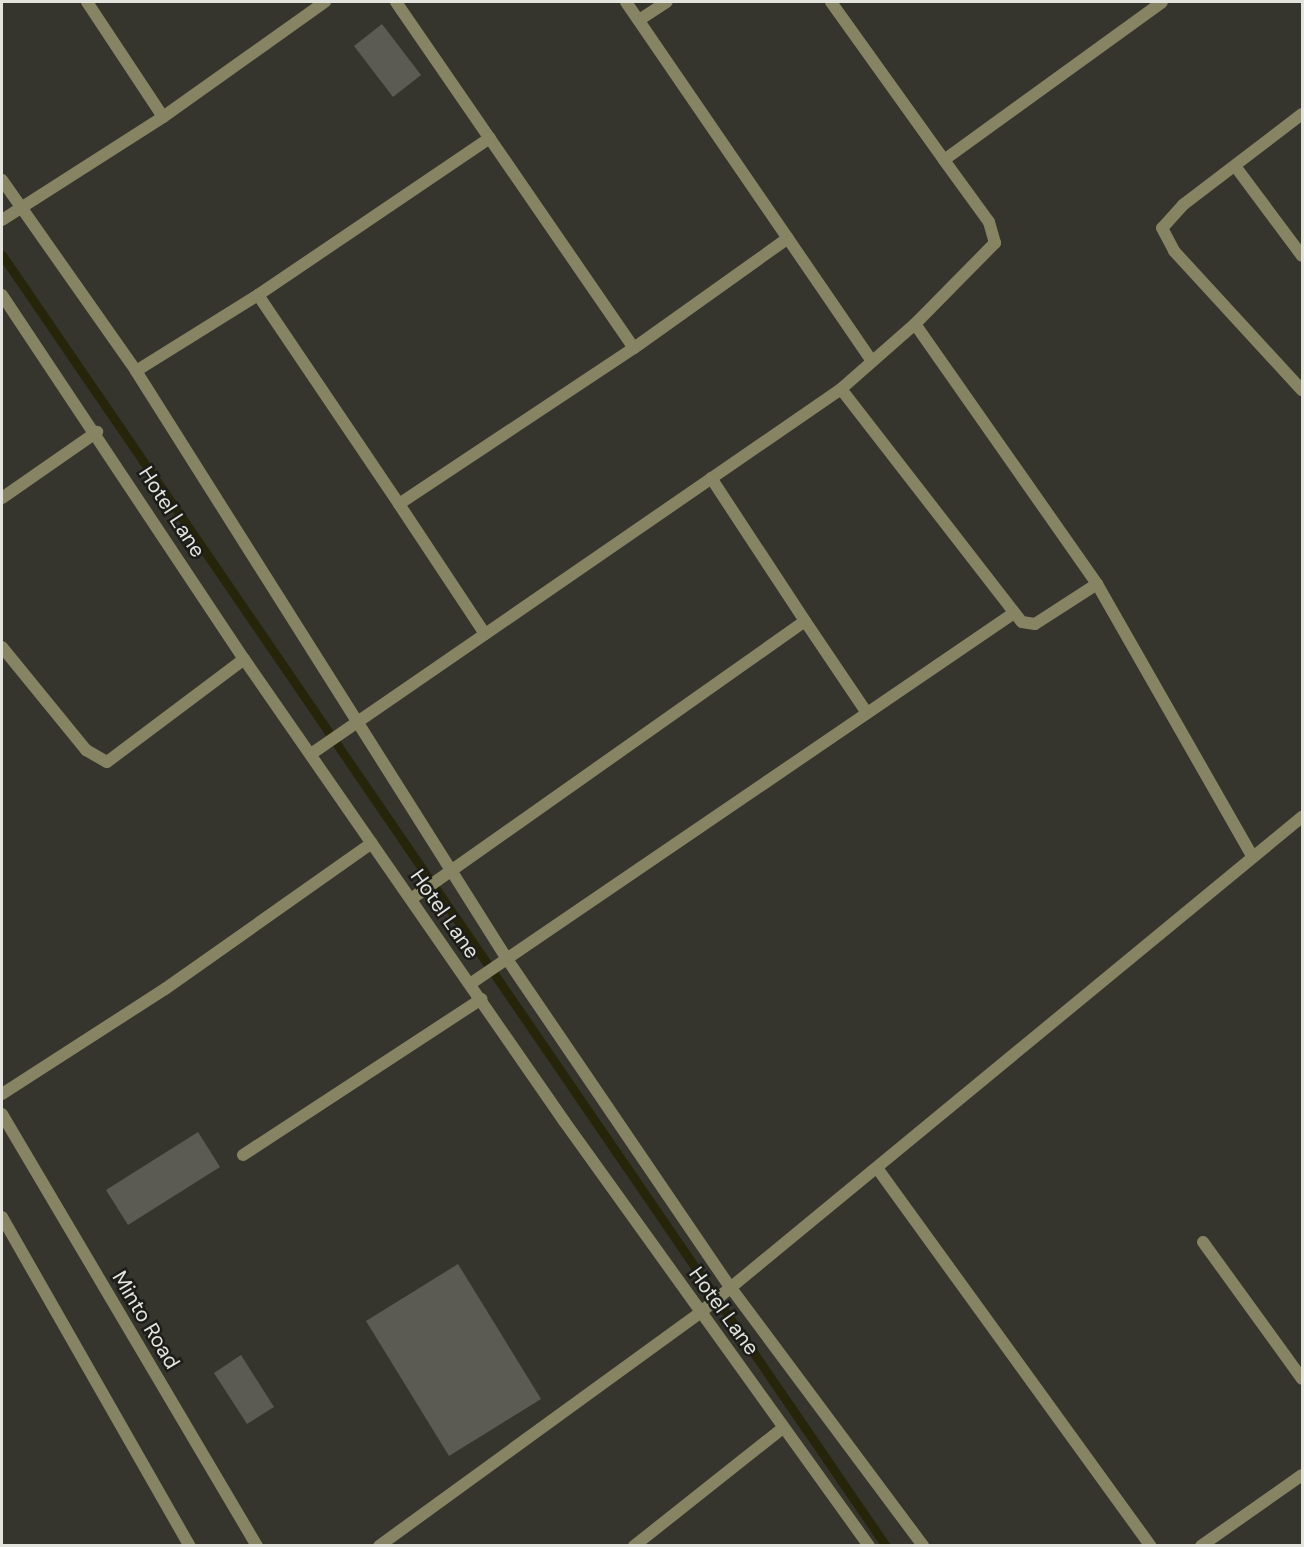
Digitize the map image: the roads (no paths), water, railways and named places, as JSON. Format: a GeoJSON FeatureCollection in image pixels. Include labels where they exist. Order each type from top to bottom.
{"type":"FeatureCollection","features":[{"type":"Feature","properties":{"kind":"street"},"geometry":{"type":"LineString","coordinates":[[87,2],[163,117]]}},
{"type":"Feature","properties":{"kind":"street"},"geometry":{"type":"LineString","coordinates":[[2,220],[163,117],[325,2]]}},
{"type":"Feature","properties":{"kind":"street"},"geometry":{"type":"LineString","coordinates":[[396,2],[634,348]]}},
{"type":"Feature","properties":{"kind":"street"},"geometry":{"type":"LineString","coordinates":[[627,2],[871,360]]}},
{"type":"Feature","properties":{"kind":"street"},"geometry":{"type":"LineString","coordinates":[[639,20],[667,2]]}},
{"type":"Feature","properties":{"kind":"street"},"geometry":{"type":"LineString","coordinates":[[311,754],[841,389],[871,360],[915,324],[995,243],[989,222],[831,2]]}},
{"type":"Feature","properties":{"kind":"street"},"geometry":{"type":"LineString","coordinates":[[944,160],[1161,2]]}},
{"type":"Feature","properties":{"kind":"street"},"geometry":{"type":"LineString","coordinates":[[1302,114],[1166,221],[1165,238],[1302,390]]}},
{"type":"Feature","properties":{"kind":"street"},"geometry":{"type":"LineString","coordinates":[[136,371],[258,295],[490,138]]}},
{"type":"Feature","properties":{"kind":"street"},"geometry":{"type":"LineString","coordinates":[[1235,166],[1302,256]]}},
{"type":"Feature","properties":{"kind":"street"},"geometry":{"type":"LineString","coordinates":[[2,180],[136,371],[507,958],[727,1291],[923,1545]]}},
{"type":"Feature","properties":{"kind":"street"},"geometry":{"type":"LineString","coordinates":[[399,504],[634,348],[788,238]]}},
{"type":"Feature","properties":{"kind":"street","name":"Hotel Lane"},"geometry":{"type":"LineString","coordinates":[[2,294],[97,432],[244,659],[701,1312],[869,1545]]}},
{"type":"Feature","properties":{"kind":"street"},"geometry":{"type":"LineString","coordinates":[[258,295],[485,634]]}},
{"type":"Feature","properties":{"kind":"street"},"geometry":{"type":"LineString","coordinates":[[915,324],[1097,584],[1253,857]]}},
{"type":"Feature","properties":{"kind":"street"},"geometry":{"type":"LineString","coordinates":[[841,389],[1014,613],[1035,624],[1097,584]]}},
{"type":"Feature","properties":{"kind":"street"},"geometry":{"type":"LineString","coordinates":[[2,498],[97,432]]}},
{"type":"Feature","properties":{"kind":"street"},"geometry":{"type":"LineString","coordinates":[[711,478],[867,713]]}},
{"type":"Feature","properties":{"kind":"street"},"geometry":{"type":"LineString","coordinates":[[470,984],[1014,613]]}},
{"type":"Feature","properties":{"kind":"street"},"geometry":{"type":"LineString","coordinates":[[411,899],[805,621]]}},
{"type":"Feature","properties":{"kind":"street"},"geometry":{"type":"LineString","coordinates":[[2,647],[86,750],[107,762],[244,659]]}},
{"type":"Feature","properties":{"kind":"street"},"geometry":{"type":"LineString","coordinates":[[379,1545],[701,1312],[1302,817]]}},
{"type":"Feature","properties":{"kind":"street"},"geometry":{"type":"LineString","coordinates":[[2,1094],[165,989],[372,843]]}},
{"type":"Feature","properties":{"kind":"street"},"geometry":{"type":"LineString","coordinates":[[243,1155],[481,999]]}},
{"type":"Feature","properties":{"kind":"street","name":"Minto Road"},"geometry":{"type":"LineString","coordinates":[[2,1114],[257,1545]]}},
{"type":"Feature","properties":{"kind":"street"},"geometry":{"type":"LineString","coordinates":[[877,1168],[1151,1545]]}},
{"type":"Feature","properties":{"kind":"street"},"geometry":{"type":"LineString","coordinates":[[2,1217],[190,1545]]}},
{"type":"Feature","properties":{"kind":"street"},"geometry":{"type":"LineString","coordinates":[[1203,1242],[1302,1379]]}},
{"type":"Feature","properties":{"kind":"street"},"geometry":{"type":"LineString","coordinates":[[634,1545],[784,1427]]}},
{"type":"Feature","properties":{"kind":"street"},"geometry":{"type":"LineString","coordinates":[[1201,1545],[1302,1475]]}},
{"type":"Feature","properties":{"kind":"waterway"},"geometry":{"type":"LineString","coordinates":[[2,255],[886,1546]]}}]}
